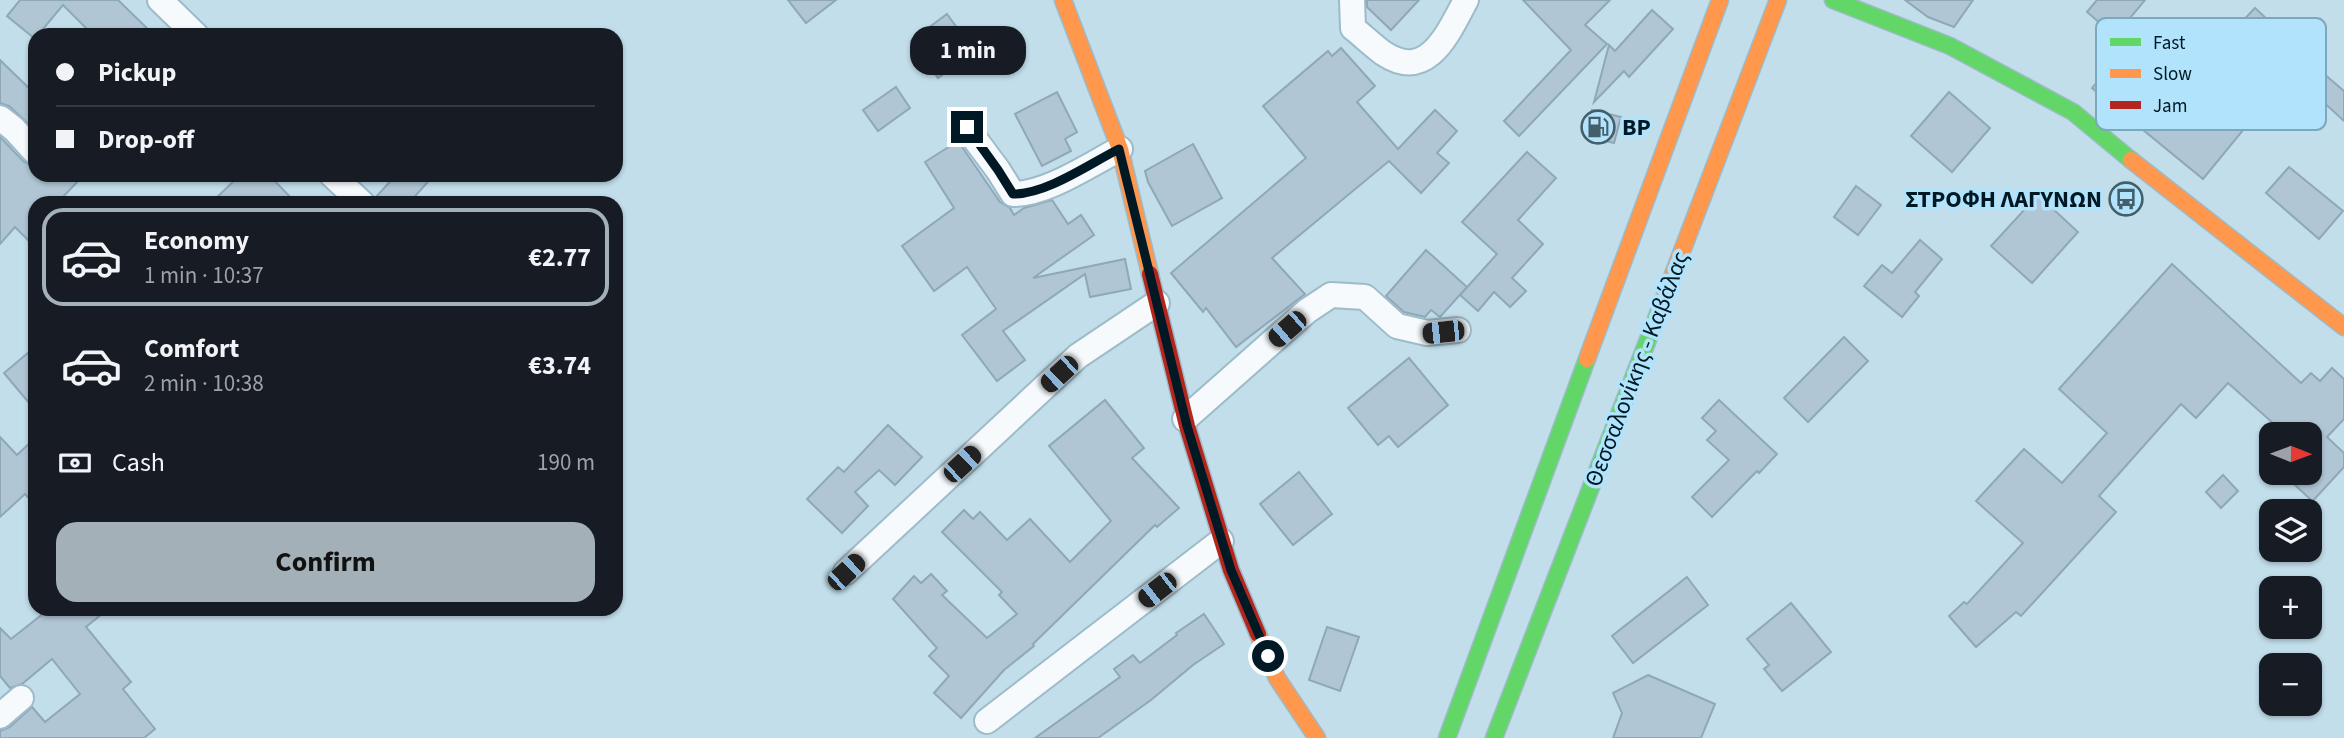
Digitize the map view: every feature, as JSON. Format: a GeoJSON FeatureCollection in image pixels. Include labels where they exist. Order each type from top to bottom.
{"type":"FeatureCollection","features":[{"type":"Feature","properties":{"kind":"main road"},"geometry":{"type":"LineString","coordinates":[[1063,0],[1119,149],[1185,419],[1221,541],[1277,678],[1317,738]]}},
{"type":"Feature","properties":{"kind":"main road","name":"Θεσσαλονίκης - Καβάλας"},"geometry":{"type":"LineString","coordinates":[[1447,738],[1720,0]]}},
{"type":"Feature","properties":{"kind":"main road","name":"Θεσσαλονίκης - Καβάλας"},"geometry":{"type":"LineString","coordinates":[[1494,738],[1778,0]]}},
{"type":"Feature","properties":{"kind":"main road"},"geometry":{"type":"LineString","coordinates":[[1833,0],[1950,46],[2073,112],[2185,204],[2344,327]]}},
{"type":"Feature","properties":{"kind":"street"},"geometry":{"type":"LineString","coordinates":[[160,0],[189,28]]}},
{"type":"Feature","properties":{"kind":"street"},"geometry":{"type":"LineString","coordinates":[[1352,0],[1353,28],[1385,54],[1406,62],[1423,60],[1443,42],[1466,0]]}},
{"type":"Feature","properties":{"kind":"street"},"geometry":{"type":"LineString","coordinates":[[0,118],[28,144]]}},
{"type":"Feature","properties":{"kind":"street"},"geometry":{"type":"LineString","coordinates":[[967,127],[1013,194],[1028,194],[1042,189],[1119,149]]}},
{"type":"Feature","properties":{"kind":"street"},"geometry":{"type":"LineString","coordinates":[[340,182],[354,196]]}},
{"type":"Feature","properties":{"kind":"street"},"geometry":{"type":"LineString","coordinates":[[1185,419],[1307,311],[1331,295],[1364,297],[1397,326],[1427,333],[1458,330]]}},
{"type":"Feature","properties":{"kind":"street"},"geometry":{"type":"LineString","coordinates":[[846,572],[1078,356],[1157,303]]}},
{"type":"Feature","properties":{"kind":"street"},"geometry":{"type":"LineString","coordinates":[[987,721],[1221,541]]}},
{"type":"Feature","properties":{"kind":"street"},"geometry":{"type":"LineString","coordinates":[[0,716],[21,698]]}},
{"type":"Feature","properties":{"kind":"building"},"geometry":{"type":"Polygon","coordinates":[[[20,0],[118,0],[147,28],[86,28],[63,5],[44,28],[28,28],[28,33],[7,16],[20,0]]]}},
{"type":"Feature","properties":{"kind":"building"},"geometry":{"type":"Polygon","coordinates":[[[788,0],[836,0],[806,23],[788,0]]]}},
{"type":"Feature","properties":{"kind":"building"},"geometry":{"type":"Polygon","coordinates":[[[1367,0],[1419,0],[1391,30],[1367,7],[1367,0]]]}},
{"type":"Feature","properties":{"kind":"building"},"geometry":{"type":"Polygon","coordinates":[[[1523,0],[1610,0],[1585,25],[1607,44],[1519,136],[1504,121],[1571,50],[1523,0]]]}},
{"type":"Feature","properties":{"kind":"building"},"geometry":{"type":"Polygon","coordinates":[[[1905,0],[1973,0],[1954,27],[1928,17],[1905,0]]]}},
{"type":"Feature","properties":{"kind":"building"},"geometry":{"type":"Polygon","coordinates":[[[2097,0],[2145,0],[2130,18],[2096,20],[2087,12],[2097,0]]]}},
{"type":"Feature","properties":{"kind":"building"},"geometry":{"type":"Polygon","coordinates":[[[2255,8],[2266,18],[2246,18],[2255,8]]]}},
{"type":"Feature","properties":{"kind":"building"},"geometry":{"type":"Polygon","coordinates":[[[1652,10],[1673,29],[1629,77],[1624,71],[1594,102],[1609,45],[1615,51],[1652,10]]]}},
{"type":"Feature","properties":{"kind":"building"},"geometry":{"type":"Polygon","coordinates":[[[947,14],[974,51],[938,78],[911,41],[947,14]]]}},
{"type":"Feature","properties":{"kind":"building"},"geometry":{"type":"Polygon","coordinates":[[[1341,48],[1375,86],[1357,102],[1398,149],[1435,110],[1457,131],[1437,153],[1449,163],[1421,193],[1389,161],[1272,258],[1305,294],[1236,347],[1206,308],[1203,312],[1171,273],[1306,158],[1263,106],[1328,51],[1332,56],[1341,48]]]}},
{"type":"Feature","properties":{"kind":"building"},"geometry":{"type":"Polygon","coordinates":[[[0,60],[28,87],[28,124],[9,106],[0,103],[0,60]]]}},
{"type":"Feature","properties":{"kind":"building"},"geometry":{"type":"Polygon","coordinates":[[[2326,75],[2344,91],[2344,121],[2326,104],[2326,75]]]}},
{"type":"Feature","properties":{"kind":"building"},"geometry":{"type":"Polygon","coordinates":[[[896,87],[910,108],[878,131],[863,110],[896,87]]]}},
{"type":"Feature","properties":{"kind":"building"},"geometry":{"type":"Polygon","coordinates":[[[1057,92],[1077,132],[1065,139],[1071,151],[1042,166],[1015,114],[1057,92]]]}},
{"type":"Feature","properties":{"kind":"building"},"geometry":{"type":"Polygon","coordinates":[[[1949,92],[1990,128],[1952,172],[1911,136],[1949,92]]]}},
{"type":"Feature","properties":{"kind":"building"},"geometry":{"type":"Polygon","coordinates":[[[1592,110],[1621,117],[1614,143],[1586,136],[1592,110]]]}},
{"type":"Feature","properties":{"kind":"building"},"geometry":{"type":"Polygon","coordinates":[[[2143,130],[2243,130],[2203,179],[2143,130]]]}},
{"type":"Feature","properties":{"kind":"building"},"geometry":{"type":"Polygon","coordinates":[[[0,137],[28,163],[28,182],[77,182],[64,196],[28,196],[28,240],[15,227],[0,244],[0,137]]]}},
{"type":"Feature","properties":{"kind":"building"},"geometry":{"type":"Polygon","coordinates":[[[958,141],[1000,202],[1010,208],[1014,215],[1024,208],[1052,200],[1068,224],[1081,215],[1094,235],[1033,278],[1125,259],[1131,289],[1090,297],[1085,274],[1003,331],[1025,360],[997,381],[962,335],[996,309],[967,267],[934,291],[902,246],[954,208],[925,162],[958,141]]]}},
{"type":"Feature","properties":{"kind":"building"},"geometry":{"type":"Polygon","coordinates":[[[1193,144],[1222,198],[1172,226],[1148,182],[1145,171],[1193,144]]]}},
{"type":"Feature","properties":{"kind":"building"},"geometry":{"type":"Polygon","coordinates":[[[1527,152],[1556,178],[1518,220],[1543,244],[1512,278],[1526,291],[1510,307],[1494,292],[1478,311],[1460,295],[1497,254],[1462,222],[1527,152]]]}},
{"type":"Feature","properties":{"kind":"building"},"geometry":{"type":"Polygon","coordinates":[[[2289,167],[2343,211],[2319,239],[2266,193],[2289,167]]]}},
{"type":"Feature","properties":{"kind":"building"},"geometry":{"type":"Polygon","coordinates":[[[233,182],[276,182],[289,196],[218,196],[233,182]]]}},
{"type":"Feature","properties":{"kind":"building"},"geometry":{"type":"Polygon","coordinates":[[[390,182],[428,182],[415,196],[377,196],[390,182]]]}},
{"type":"Feature","properties":{"kind":"building"},"geometry":{"type":"Polygon","coordinates":[[[1856,186],[1881,205],[1858,235],[1834,217],[1856,186]]]}},
{"type":"Feature","properties":{"kind":"building"},"geometry":{"type":"Polygon","coordinates":[[[2038,195],[2078,232],[2032,283],[1991,246],[2038,195]]]}},
{"type":"Feature","properties":{"kind":"building"},"geometry":{"type":"Polygon","coordinates":[[[1920,240],[1942,259],[1915,292],[1919,296],[1902,317],[1864,286],[1882,265],[1892,273],[1920,240]]]}},
{"type":"Feature","properties":{"kind":"building"},"geometry":{"type":"Polygon","coordinates":[[[1426,250],[1467,287],[1440,317],[1431,310],[1425,317],[1404,312],[1386,296],[1426,250]]]}},
{"type":"Feature","properties":{"kind":"building"},"geometry":{"type":"Polygon","coordinates":[[[2172,264],[2301,383],[2311,373],[2320,381],[2332,368],[2344,379],[2344,419],[2327,437],[2344,453],[2344,467],[2315,499],[2310,499],[2295,485],[2322,485],[2322,422],[2272,422],[2228,383],[2196,418],[2181,404],[2099,496],[2116,512],[2021,616],[2016,612],[1976,647],[1949,616],[1964,602],[1967,604],[2023,543],[1976,501],[2024,449],[2062,483],[2107,433],[2059,389],[2172,264]]]}},
{"type":"Feature","properties":{"kind":"building"},"geometry":{"type":"Polygon","coordinates":[[[1844,337],[1868,361],[1808,422],[1784,398],[1844,337]]]}},
{"type":"Feature","properties":{"kind":"building"},"geometry":{"type":"Polygon","coordinates":[[[28,353],[28,402],[4,373],[28,353]]]}},
{"type":"Feature","properties":{"kind":"building"},"geometry":{"type":"Polygon","coordinates":[[[1409,358],[1448,405],[1398,447],[1389,436],[1378,445],[1348,408],[1409,358]]]}},
{"type":"Feature","properties":{"kind":"building"},"geometry":{"type":"Polygon","coordinates":[[[1105,400],[1144,448],[1132,458],[1179,508],[1157,527],[1155,525],[1033,644],[1034,646],[1004,670],[961,718],[934,693],[949,676],[929,656],[937,648],[893,599],[914,576],[921,583],[931,574],[947,591],[942,595],[987,638],[1017,614],[999,595],[1002,592],[942,532],[964,510],[973,519],[980,512],[1007,540],[1030,519],[1070,562],[1111,521],[1049,446],[1105,400]]]}},
{"type":"Feature","properties":{"kind":"building"},"geometry":{"type":"Polygon","coordinates":[[[1719,400],[1777,454],[1712,517],[1692,497],[1729,460],[1707,440],[1716,431],[1702,418],[1719,400]]]}},
{"type":"Feature","properties":{"kind":"building"},"geometry":{"type":"Polygon","coordinates":[[[888,425],[922,457],[895,485],[879,470],[855,492],[868,506],[842,533],[807,499],[838,467],[844,472],[888,425]]]}},
{"type":"Feature","properties":{"kind":"building"},"geometry":{"type":"Polygon","coordinates":[[[0,437],[17,455],[28,445],[28,497],[25,494],[0,517],[0,437]]]}},
{"type":"Feature","properties":{"kind":"building"},"geometry":{"type":"Polygon","coordinates":[[[1299,472],[1332,514],[1293,545],[1260,504],[1299,472]]]}},
{"type":"Feature","properties":{"kind":"building"},"geometry":{"type":"Polygon","coordinates":[[[2223,475],[2238,491],[2221,508],[2206,492],[2223,475]]]}},
{"type":"Feature","properties":{"kind":"building"},"geometry":{"type":"Polygon","coordinates":[[[1687,577],[1708,605],[1633,663],[1612,636],[1687,577]]]}},
{"type":"Feature","properties":{"kind":"building"},"geometry":{"type":"Polygon","coordinates":[[[1791,603],[1831,652],[1782,691],[1764,669],[1769,665],[1747,639],[1791,603]]]}},
{"type":"Feature","properties":{"kind":"building"},"geometry":{"type":"Polygon","coordinates":[[[1204,614],[1224,644],[1193,665],[1151,700],[1098,738],[1035,738],[1120,677],[1114,669],[1133,655],[1140,663],[1204,614]]]}},
{"type":"Feature","properties":{"kind":"building"},"geometry":{"type":"Polygon","coordinates":[[[40,616],[99,616],[86,627],[131,682],[123,689],[155,729],[144,738],[0,738],[0,731],[10,727],[32,707],[45,722],[80,694],[52,659],[22,684],[10,688],[0,676],[0,628],[11,639],[40,616]]]}},
{"type":"Feature","properties":{"kind":"building"},"geometry":{"type":"Polygon","coordinates":[[[1327,627],[1359,637],[1340,691],[1309,680],[1327,627]]]}},
{"type":"Feature","properties":{"kind":"building"},"geometry":{"type":"Polygon","coordinates":[[[1648,675],[1715,704],[1701,738],[1613,738],[1622,713],[1613,693],[1648,675]]]}},
{"type":"Feature","properties":{"kind":"traffic: fast"},"geometry":{"type":"LineString","coordinates":[[1833,0],[1950,46],[2073,112],[2131,160]]}},
{"type":"Feature","properties":{"kind":"traffic: fast"},"geometry":{"type":"LineString","coordinates":[[1494,738],[1661,306]]}},
{"type":"Feature","properties":{"kind":"traffic: fast"},"geometry":{"type":"LineString","coordinates":[[1447,738],[1587,359]]}},
{"type":"Feature","properties":{"kind":"traffic: slow"},"geometry":{"type":"LineString","coordinates":[[1063,0],[1120,149],[1150,274]]}},
{"type":"Feature","properties":{"kind":"traffic: slow"},"geometry":{"type":"LineString","coordinates":[[1587,359],[1720,0]]}},
{"type":"Feature","properties":{"kind":"traffic: slow"},"geometry":{"type":"LineString","coordinates":[[1661,306],[1778,0]]}},
{"type":"Feature","properties":{"kind":"traffic: slow"},"geometry":{"type":"LineString","coordinates":[[2131,160],[2344,327]]}},
{"type":"Feature","properties":{"kind":"traffic: slow"},"geometry":{"type":"LineString","coordinates":[[1258,634],[1277,678],[1317,738]]}},
{"type":"Feature","properties":{"kind":"traffic: jam"},"geometry":{"type":"LineString","coordinates":[[1150,274],[1187,426],[1231,570],[1258,634]]}},
{"type":"Feature","properties":{"kind":"place","name":"BP"},"geometry":{"type":"Point","coordinates":[1598,127]}},
{"type":"Feature","properties":{"kind":"place","name":"ΣΤΡΟΦΗ ΛΑΓΥΝΩΝ"},"geometry":{"type":"Point","coordinates":[2126,199]}},
{"type":"Feature","properties":{"kind":"route"},"geometry":{"type":"LineString","coordinates":[[967,127],[1013,194],[1028,194],[1042,189],[1119,149],[1187,426],[1231,570],[1268,656]]}}]}
